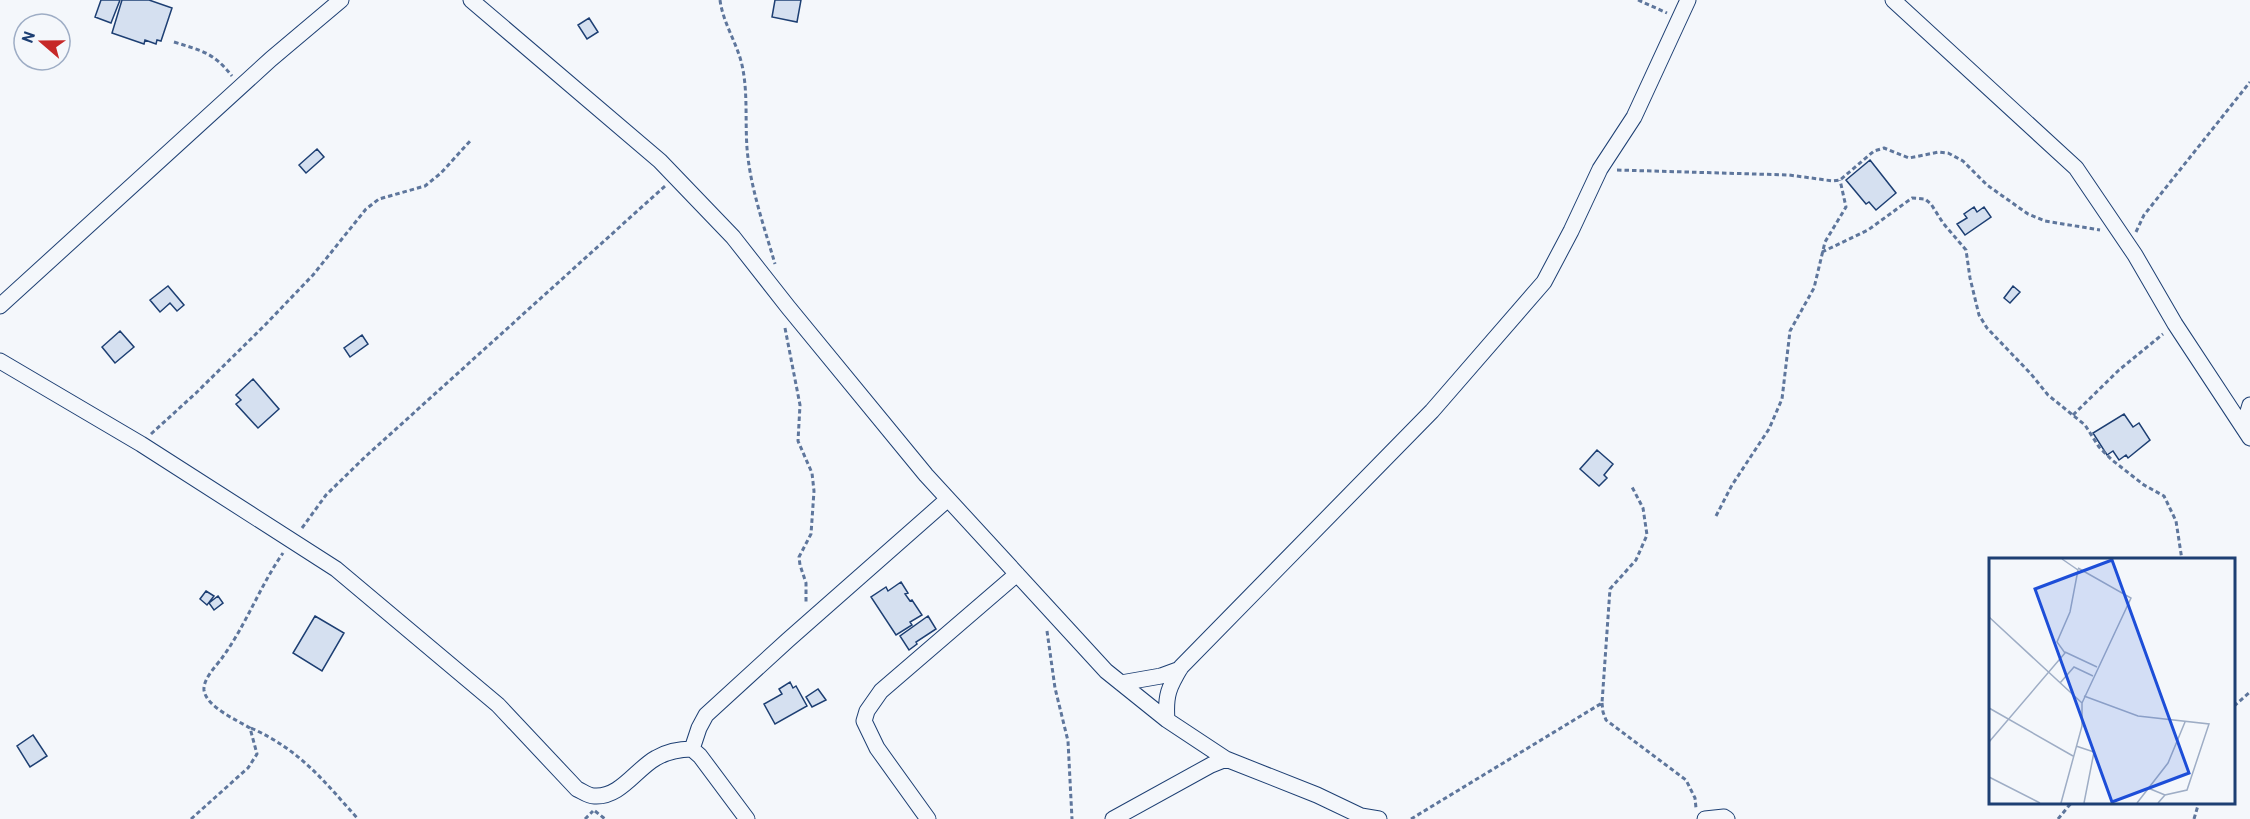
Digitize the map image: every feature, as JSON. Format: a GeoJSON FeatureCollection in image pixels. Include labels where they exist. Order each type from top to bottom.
{"type":"FeatureCollection","features":[{"type":"Feature","properties":{"kind":"street"},"geometry":{"type":"LineString","coordinates":[[0,306],[241,86],[341,0]]}},
{"type":"Feature","properties":{"kind":"street"},"geometry":{"type":"LineString","coordinates":[[471,0],[660,161],[733,237],[795,316],[948,499],[1106,671],[1167,720],[1226,759],[1317,795],[1361,816],[1378,819]]}},
{"type":"Feature","properties":{"kind":"street"},"geometry":{"type":"LineString","coordinates":[[1167,720],[1168,688],[1180,669],[1432,411],[1544,282],[1600,169],[1634,117],[1688,0]]}},
{"type":"Feature","properties":{"kind":"street"},"geometry":{"type":"LineString","coordinates":[[1893,0],[2076,168],[2135,255],[2175,324],[2249,437]]}},
{"type":"Feature","properties":{"kind":"street"},"geometry":{"type":"LineString","coordinates":[[0,361],[141,444],[336,569],[474,683],[498,705],[577,789],[592,796],[608,794],[627,783],[655,758],[673,750],[692,749],[700,756],[747,819]]}},
{"type":"Feature","properties":{"kind":"street"},"geometry":{"type":"LineString","coordinates":[[2249,437],[2247,414],[2250,405]]}},
{"type":"Feature","properties":{"kind":"street"},"geometry":{"type":"LineString","coordinates":[[692,749],[706,716],[788,640],[948,499]]}},
{"type":"Feature","properties":{"kind":"street"},"geometry":{"type":"LineString","coordinates":[[928,819],[877,748],[864,721],[867,711],[881,691],[1017,574]]}},
{"type":"Feature","properties":{"kind":"street"},"geometry":{"type":"LineString","coordinates":[[1122,683],[1161,676],[1180,669]]}},
{"type":"Feature","properties":{"kind":"street"},"geometry":{"type":"LineString","coordinates":[[1113,819],[1226,759]]}},
{"type":"Feature","properties":{"kind":"street"},"geometry":{"type":"LineString","coordinates":[[1701,814],[1727,819]]}},
{"type":"Feature","properties":{"kind":"path"},"geometry":{"type":"LineString","coordinates":[[720,0],[721,10],[742,64],[746,98],[747,149],[758,203],[776,265]]}},
{"type":"Feature","properties":{"kind":"path"},"geometry":{"type":"LineString","coordinates":[[1638,0],[1680,19]]}},
{"type":"Feature","properties":{"kind":"path"},"geometry":{"type":"LineString","coordinates":[[174,42],[202,51],[220,60],[241,86]]}},
{"type":"Feature","properties":{"kind":"path"},"geometry":{"type":"LineString","coordinates":[[2135,255],[2136,233],[2144,215],[2250,82]]}},
{"type":"Feature","properties":{"kind":"path"},"geometry":{"type":"LineString","coordinates":[[141,444],[196,393],[313,275],[366,209],[379,199],[425,186],[441,173],[471,140]]}},
{"type":"Feature","properties":{"kind":"path"},"geometry":{"type":"LineString","coordinates":[[1600,169],[1790,175],[1833,181],[1840,180],[1874,151],[1884,148],[1909,158],[1939,152],[1948,153],[1963,161],[1987,185],[2028,214],[2045,221],[2120,232]]}},
{"type":"Feature","properties":{"kind":"path"},"geometry":{"type":"LineString","coordinates":[[358,819],[324,779],[296,753],[219,710],[208,699],[204,689],[206,680],[234,642],[273,568],[326,495],[675,177]]}},
{"type":"Feature","properties":{"kind":"path"},"geometry":{"type":"LineString","coordinates":[[1716,516],[1732,485],[1769,429],[1782,399],[1790,331],[1814,288],[1822,252],[1830,232],[1846,207],[1840,180]]}},
{"type":"Feature","properties":{"kind":"path"},"geometry":{"type":"LineString","coordinates":[[1822,252],[1868,230],[1912,198],[1925,199],[1931,204],[1943,223],[1966,250],[1979,315],[1987,328],[2048,395],[2085,425],[2099,447],[2112,460],[2144,485],[2164,496],[2176,521],[2182,558]]}},
{"type":"Feature","properties":{"kind":"path"},"geometry":{"type":"LineString","coordinates":[[782,319],[800,405],[798,441],[812,473],[814,491],[811,534],[799,557],[806,583],[806,602],[803,611]]}},
{"type":"Feature","properties":{"kind":"path"},"geometry":{"type":"LineString","coordinates":[[2073,415],[2119,370],[2175,324]]}},
{"type":"Feature","properties":{"kind":"path"},"geometry":{"type":"LineString","coordinates":[[1631,485],[1643,508],[1647,535],[1636,560],[1610,588],[1603,712],[1606,720],[1686,780],[1701,814]]}},
{"type":"Feature","properties":{"kind":"path"},"geometry":{"type":"LineString","coordinates":[[1043,603],[1055,688],[1068,741],[1072,819]]}},
{"type":"Feature","properties":{"kind":"path"},"geometry":{"type":"LineString","coordinates":[[2235,705],[2250,692]]}},
{"type":"Feature","properties":{"kind":"path"},"geometry":{"type":"LineString","coordinates":[[1411,819],[1602,703]]}},
{"type":"Feature","properties":{"kind":"path"},"geometry":{"type":"LineString","coordinates":[[191,819],[248,768],[257,754],[250,728]]}},
{"type":"Feature","properties":{"kind":"path"},"geometry":{"type":"LineString","coordinates":[[2058,819],[2070,804]]}},
{"type":"Feature","properties":{"kind":"path"},"geometry":{"type":"LineString","coordinates":[[2194,819],[2198,804]]}},
{"type":"Feature","properties":{"kind":"path"},"geometry":{"type":"LineString","coordinates":[[585,819],[594,810]]}},
{"type":"Feature","properties":{"kind":"building"},"geometry":{"type":"Polygon","coordinates":[[[101,0],[120,0],[111,23],[95,17],[101,0]]]}},
{"type":"Feature","properties":{"kind":"building"},"geometry":{"type":"Polygon","coordinates":[[[122,0],[149,0],[172,8],[161,41],[157,40],[156,44],[145,40],[144,44],[112,33],[122,0]]]}},
{"type":"Feature","properties":{"kind":"building"},"geometry":{"type":"Polygon","coordinates":[[[775,0],[801,0],[797,22],[772,17],[775,0]]]}},
{"type":"Feature","properties":{"kind":"building"},"geometry":{"type":"Polygon","coordinates":[[[589,18],[598,32],[587,39],[578,25],[589,18]]]}},
{"type":"Feature","properties":{"kind":"building"},"geometry":{"type":"Polygon","coordinates":[[[317,149],[324,157],[306,173],[299,165],[317,149]]]}},
{"type":"Feature","properties":{"kind":"building"},"geometry":{"type":"Polygon","coordinates":[[[1870,160],[1896,193],[1876,210],[1869,202],[1866,204],[1846,180],[1870,160]]]}},
{"type":"Feature","properties":{"kind":"building"},"geometry":{"type":"Polygon","coordinates":[[[1974,207],[1977,212],[1984,207],[1991,217],[1965,235],[1957,224],[1967,218],[1964,214],[1974,207]]]}},
{"type":"Feature","properties":{"kind":"building"},"geometry":{"type":"Polygon","coordinates":[[[168,286],[184,305],[177,311],[170,303],[160,312],[150,300],[168,286]]]}},
{"type":"Feature","properties":{"kind":"building"},"geometry":{"type":"Polygon","coordinates":[[[2013,286],[2020,292],[2010,303],[2004,298],[2013,286]]]}},
{"type":"Feature","properties":{"kind":"building"},"geometry":{"type":"Polygon","coordinates":[[[120,331],[134,347],[115,363],[102,347],[120,331]]]}},
{"type":"Feature","properties":{"kind":"building"},"geometry":{"type":"Polygon","coordinates":[[[362,335],[368,344],[350,357],[344,348],[362,335]]]}},
{"type":"Feature","properties":{"kind":"building"},"geometry":{"type":"Polygon","coordinates":[[[253,379],[279,409],[258,428],[236,404],[241,400],[236,395],[253,379]]]}},
{"type":"Feature","properties":{"kind":"building"},"geometry":{"type":"Polygon","coordinates":[[[2124,414],[2133,427],[2139,423],[2150,440],[2128,458],[2126,455],[2119,460],[2113,451],[2107,455],[2093,433],[2124,414]]]}},
{"type":"Feature","properties":{"kind":"building"},"geometry":{"type":"Polygon","coordinates":[[[1597,450],[1613,464],[1604,475],[1607,478],[1599,486],[1580,469],[1597,450]]]}},
{"type":"Feature","properties":{"kind":"building"},"geometry":{"type":"Polygon","coordinates":[[[901,582],[908,593],[905,594],[922,615],[910,622],[912,625],[896,635],[871,597],[886,587],[888,591],[901,582]]]}},
{"type":"Feature","properties":{"kind":"building"},"geometry":{"type":"Polygon","coordinates":[[[206,591],[214,596],[207,605],[200,599],[206,591]]]}},
{"type":"Feature","properties":{"kind":"building"},"geometry":{"type":"Polygon","coordinates":[[[218,596],[223,603],[214,610],[209,603],[218,596]]]}},
{"type":"Feature","properties":{"kind":"building"},"geometry":{"type":"Polygon","coordinates":[[[315,616],[344,633],[322,671],[293,653],[315,616]]]}},
{"type":"Feature","properties":{"kind":"building"},"geometry":{"type":"Polygon","coordinates":[[[928,616],[936,629],[916,642],[917,644],[909,650],[900,636],[928,616]]]}},
{"type":"Feature","properties":{"kind":"building"},"geometry":{"type":"Polygon","coordinates":[[[790,682],[793,688],[796,686],[807,706],[775,724],[764,704],[782,694],[779,689],[790,682]]]}},
{"type":"Feature","properties":{"kind":"building"},"geometry":{"type":"Polygon","coordinates":[[[818,689],[826,700],[812,707],[806,697],[818,689]]]}},
{"type":"Feature","properties":{"kind":"building"},"geometry":{"type":"Polygon","coordinates":[[[33,735],[47,756],[30,767],[17,746],[33,735]]]}}]}
